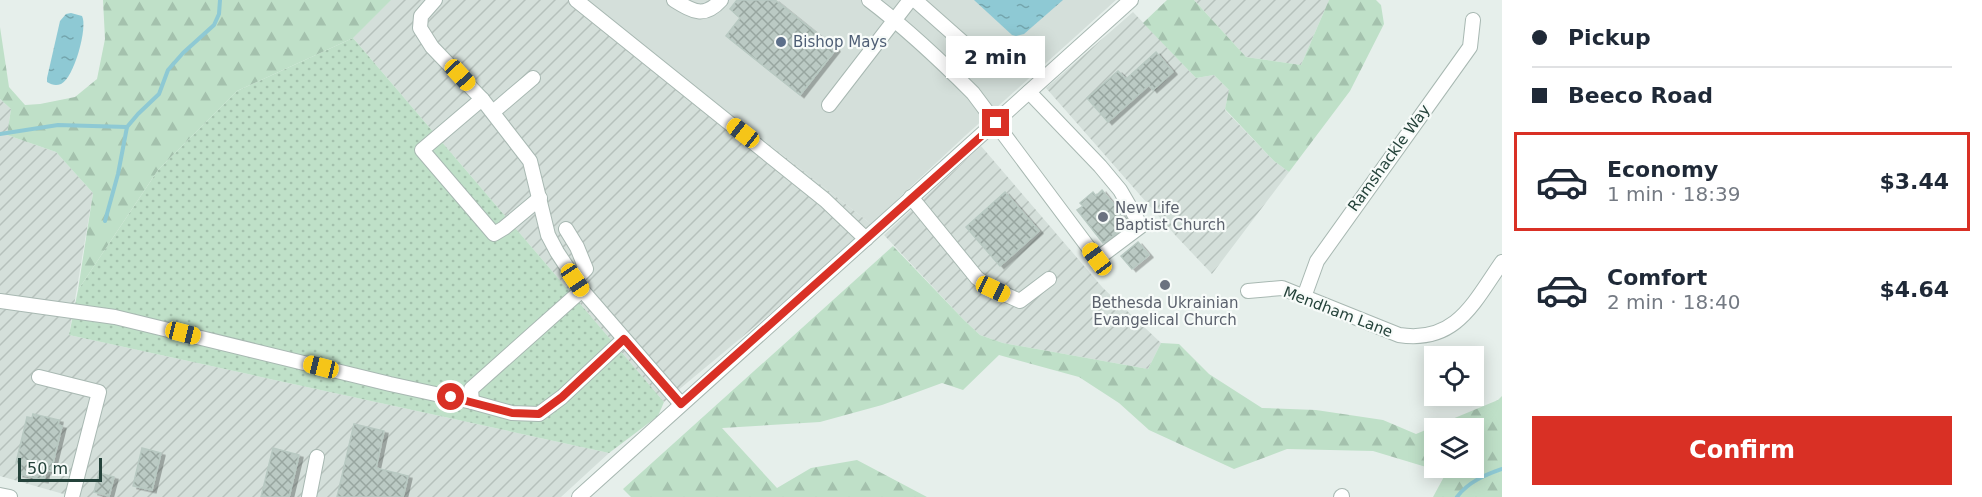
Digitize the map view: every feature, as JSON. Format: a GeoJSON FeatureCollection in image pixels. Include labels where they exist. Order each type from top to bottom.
{"type":"FeatureCollection","features":[{"type":"Feature","properties":{"kind":"street"},"geometry":{"type":"LineString","coordinates":[[435,0],[421,16],[420,28],[432,47],[482,99],[530,161],[548,235],[578,285],[681,404]]}},
{"type":"Feature","properties":{"kind":"street"},"geometry":{"type":"LineString","coordinates":[[576,0],[825,200],[866,239]]}},
{"type":"Feature","properties":{"kind":"street"},"geometry":{"type":"LineString","coordinates":[[674,0],[697,12],[710,10],[721,0]]}},
{"type":"Feature","properties":{"kind":"street"},"geometry":{"type":"LineString","coordinates":[[869,0],[950,70],[973,93],[1097,259],[1141,226],[1120,190],[1100,166],[1029,92]]}},
{"type":"Feature","properties":{"kind":"street"},"geometry":{"type":"LineString","coordinates":[[829,105],[910,0]]}},
{"type":"Feature","properties":{"kind":"street"},"geometry":{"type":"LineString","coordinates":[[915,0],[976,54]]}},
{"type":"Feature","properties":{"kind":"street"},"geometry":{"type":"LineString","coordinates":[[579,497],[1131,0]]}},
{"type":"Feature","properties":{"kind":"street","name":"Ramshackle Way"},"geometry":{"type":"LineString","coordinates":[[1304,297],[1317,261],[1470,47],[1473,20]]}},
{"type":"Feature","properties":{"kind":"street"},"geometry":{"type":"LineString","coordinates":[[493,112],[533,78]]}},
{"type":"Feature","properties":{"kind":"street"},"geometry":{"type":"LineString","coordinates":[[482,99],[422,150],[494,234],[540,198]]}},
{"type":"Feature","properties":{"kind":"street"},"geometry":{"type":"LineString","coordinates":[[911,197],[977,279],[993,289],[1020,301],[1049,279]]}},
{"type":"Feature","properties":{"kind":"street"},"geometry":{"type":"LineString","coordinates":[[472,402],[471,389],[578,285],[586,269],[566,229]]}},
{"type":"Feature","properties":{"kind":"street","name":"Mendham Lane"},"geometry":{"type":"LineString","coordinates":[[1248,291],[1282,288],[1400,335],[1429,335],[1448,328],[1459,320],[1502,262]]}},
{"type":"Feature","properties":{"kind":"street"},"geometry":{"type":"LineString","coordinates":[[0,301],[115,317],[512,413],[539,414],[562,397],[624,339]]}},
{"type":"Feature","properties":{"kind":"street"},"geometry":{"type":"LineString","coordinates":[[39,377],[99,392],[72,497]]}},
{"type":"Feature","properties":{"kind":"street"},"geometry":{"type":"LineString","coordinates":[[309,497],[317,457]]}},
{"type":"Feature","properties":{"kind":"street"},"geometry":{"type":"LineString","coordinates":[[0,495],[10,497]]}},
{"type":"Feature","properties":{"kind":"shaded area"},"geometry":{"type":"Polygon","coordinates":[[[391,0],[584,0],[871,224],[771,313],[664,402],[353,38],[391,0]]]}},
{"type":"Feature","properties":{"kind":"shaded area"},"geometry":{"type":"Polygon","coordinates":[[[584,0],[1116,0],[871,224],[584,0]]]}},
{"type":"Feature","properties":{"kind":"shaded area"},"geometry":{"type":"Polygon","coordinates":[[[1194,0],[1329,0],[1301,65],[1246,57],[1194,0]]]}},
{"type":"Feature","properties":{"kind":"shaded area"},"geometry":{"type":"Polygon","coordinates":[[[1133,12],[1196,78],[1214,75],[1229,90],[1225,110],[1274,161],[1289,172],[1212,274],[1046,88],[1133,12]]]}},
{"type":"Feature","properties":{"kind":"shaded area"},"geometry":{"type":"Polygon","coordinates":[[[0,99],[11,109],[7,135],[56,152],[93,193],[69,335],[609,453],[561,497],[74,497],[0,476],[0,99]]]}},
{"type":"Feature","properties":{"kind":"shaded area"},"geometry":{"type":"Polygon","coordinates":[[[981,146],[1103,288],[1161,343],[1148,369],[1003,343],[980,335],[884,235],[981,146]]]}},
{"type":"Feature","properties":{"kind":"green space"},"geometry":{"type":"Polygon","coordinates":[[[103,0],[391,0],[353,38],[237,91],[158,170],[78,290],[93,193],[56,152],[7,135],[11,109],[0,99],[0,27],[9,87],[25,105],[75,97],[97,79],[105,39],[103,0]]]}},
{"type":"Feature","properties":{"kind":"green space"},"geometry":{"type":"Polygon","coordinates":[[[1167,0],[1194,0],[1246,57],[1301,65],[1329,0],[1376,0],[1381,5],[1384,24],[1350,91],[1289,172],[1274,161],[1225,109],[1229,90],[1214,75],[1196,78],[1143,23],[1167,0]]]}},
{"type":"Feature","properties":{"kind":"green space"},"geometry":{"type":"Polygon","coordinates":[[[353,38],[664,402],[658,416],[609,453],[69,335],[78,290],[158,170],[237,91],[353,38]]]}},
{"type":"Feature","properties":{"kind":"green space"},"geometry":{"type":"Polygon","coordinates":[[[893,246],[980,335],[1003,343],[1148,369],[1161,343],[1179,344],[1209,374],[1262,408],[1316,410],[1383,420],[1416,434],[1424,431],[1424,466],[1373,451],[1287,449],[1234,469],[1149,430],[1119,403],[1079,377],[999,355],[963,390],[942,383],[882,405],[820,422],[722,428],[777,488],[811,468],[857,460],[927,497],[631,497],[623,489],[893,246]]]}},
{"type":"Feature","properties":{"kind":"green space"},"geometry":{"type":"Polygon","coordinates":[[[1502,396],[1502,497],[1433,497],[1443,478],[1484,478],[1484,418],[1455,418],[1498,400],[1502,396]]]}},
{"type":"Feature","properties":{"kind":"water"},"geometry":{"type":"Polygon","coordinates":[[[974,0],[1063,0],[1024,34],[1016,36],[1012,35],[974,0]]]}},
{"type":"Feature","properties":{"kind":"water"},"geometry":{"type":"Polygon","coordinates":[[[66,14],[82,16],[83,30],[79,52],[66,80],[61,84],[52,84],[47,82],[47,78],[60,21],[66,14]]]}},
{"type":"Feature","properties":{"kind":"building","name":"Bishop Mays"},"geometry":{"type":"Polygon","coordinates":[[[737,0],[775,0],[836,49],[800,95],[726,36],[740,18],[730,9],[737,0]]]}},
{"type":"Feature","properties":{"kind":"building"},"geometry":{"type":"Polygon","coordinates":[[[1156,52],[1173,72],[1153,90],[1149,85],[1108,122],[1087,98],[1118,71],[1126,79],[1156,52]]]}},
{"type":"Feature","properties":{"kind":"building","name":"New Life Baptist Church"},"geometry":{"type":"Polygon","coordinates":[[[1102,190],[1129,224],[1103,243],[1077,210],[1083,206],[1080,203],[1093,192],[1096,196],[1102,190]]]}},
{"type":"Feature","properties":{"kind":"building"},"geometry":{"type":"Polygon","coordinates":[[[1005,192],[1039,231],[1000,266],[966,227],[1005,192]]]}},
{"type":"Feature","properties":{"kind":"building"},"geometry":{"type":"Polygon","coordinates":[[[1138,242],[1149,255],[1132,269],[1121,256],[1138,242]]]}},
{"type":"Feature","properties":{"kind":"building"},"geometry":{"type":"Polygon","coordinates":[[[33,414],[59,420],[58,425],[62,426],[51,471],[46,470],[44,480],[19,474],[21,464],[16,463],[27,417],[32,418],[33,414]]]}},
{"type":"Feature","properties":{"kind":"building"},"geometry":{"type":"Polygon","coordinates":[[[354,424],[384,431],[376,468],[408,476],[403,497],[337,497],[354,424]]]}},
{"type":"Feature","properties":{"kind":"building"},"geometry":{"type":"Polygon","coordinates":[[[142,448],[161,453],[152,490],[133,486],[142,448]]]}},
{"type":"Feature","properties":{"kind":"building"},"geometry":{"type":"Polygon","coordinates":[[[273,448],[299,455],[289,497],[261,497],[273,448]]]}},
{"type":"Feature","properties":{"kind":"building"},"geometry":{"type":"Polygon","coordinates":[[[99,473],[114,477],[109,496],[94,492],[99,473]]]}},
{"type":"Feature","properties":{"kind":"waterway"},"geometry":{"type":"LineString","coordinates":[[105,221],[118,174],[127,127],[159,94],[168,70],[214,25],[219,14],[220,0]]}},
{"type":"Feature","properties":{"kind":"waterway"},"geometry":{"type":"LineString","coordinates":[[0,134],[58,125],[127,127]]}},
{"type":"Feature","properties":{"kind":"waterway"},"geometry":{"type":"LineString","coordinates":[[1457,497],[1472,483],[1502,469]]}},
{"type":"Feature","properties":{"kind":"place","name":"Bishop Mays"},"geometry":{"type":"Point","coordinates":[781,42]}},
{"type":"Feature","properties":{"kind":"place","name":"New Life Baptist Church"},"geometry":{"type":"Point","coordinates":[1103,217]}},
{"type":"Feature","properties":{"kind":"place","name":"Bethesda Ukrainian Evangelical Church"},"geometry":{"type":"Point","coordinates":[1165,285]}},
{"type":"Feature","properties":{"kind":"route"},"geometry":{"type":"LineString","coordinates":[[451,397],[512,413],[539,414],[562,397],[624,339],[681,404],[996,123]]}}]}
